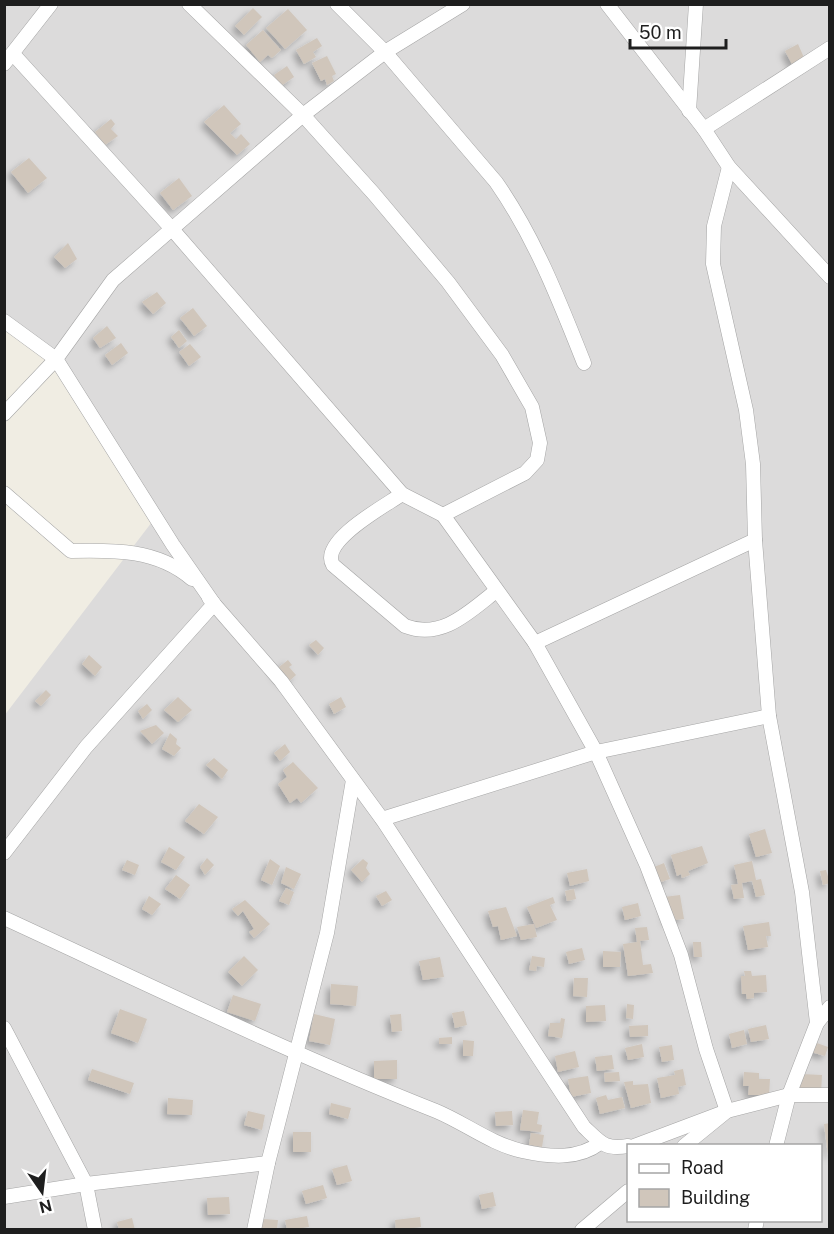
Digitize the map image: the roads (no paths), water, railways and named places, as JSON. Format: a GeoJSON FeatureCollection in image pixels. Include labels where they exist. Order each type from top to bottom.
{"type":"FeatureCollection","features":[{"type":"Feature","properties":{"kind":"street"},"geometry":{"type":"LineString","coordinates":[[51,4],[9,60],[172,229],[402,494],[443,515],[535,643],[596,753],[647,866],[681,955],[706,1049],[727,1111]]}},
{"type":"Feature","properties":{"kind":"street"},"geometry":{"type":"LineString","coordinates":[[189,4],[303,115],[374,194],[448,282],[502,355],[532,407],[537,421],[540,443],[537,460],[525,473],[443,515]]}},
{"type":"Feature","properties":{"kind":"street"},"geometry":{"type":"LineString","coordinates":[[338,4],[385,52],[496,182],[511,203],[530,235],[584,363]]}},
{"type":"Feature","properties":{"kind":"street"},"geometry":{"type":"LineString","coordinates":[[4,414],[56,359],[113,280],[303,115],[385,52],[463,4]]}},
{"type":"Feature","properties":{"kind":"street"},"geometry":{"type":"LineString","coordinates":[[607,4],[704,129],[729,167],[830,277]]}},
{"type":"Feature","properties":{"kind":"street"},"geometry":{"type":"LineString","coordinates":[[690,111],[696,4]]}},
{"type":"Feature","properties":{"kind":"street"},"geometry":{"type":"LineString","coordinates":[[704,129],[830,48]]}},
{"type":"Feature","properties":{"kind":"street"},"geometry":{"type":"LineString","coordinates":[[729,167],[714,226],[713,264],[746,410],[753,464],[754,540],[769,716],[802,892],[817,1023]]}},
{"type":"Feature","properties":{"kind":"street"},"geometry":{"type":"LineString","coordinates":[[4,321],[56,359],[122,466],[214,604]]}},
{"type":"Feature","properties":{"kind":"street"},"geometry":{"type":"LineString","coordinates":[[4,494],[71,551],[115,549],[169,562],[191,577],[281,681],[382,819],[570,1108],[600,1143],[612,1149],[627,1146]]}},
{"type":"Feature","properties":{"kind":"street"},"geometry":{"type":"LineString","coordinates":[[402,494],[336,543],[330,556],[333,565],[405,626],[417,631],[430,631],[452,623],[496,591]]}},
{"type":"Feature","properties":{"kind":"street"},"geometry":{"type":"LineString","coordinates":[[535,643],[754,540]]}},
{"type":"Feature","properties":{"kind":"street"},"geometry":{"type":"LineString","coordinates":[[4,853],[87,747],[214,604]]}},
{"type":"Feature","properties":{"kind":"street"},"geometry":{"type":"LineString","coordinates":[[382,819],[596,753],[769,716]]}},
{"type":"Feature","properties":{"kind":"street"},"geometry":{"type":"LineString","coordinates":[[254,1230],[268,1163],[298,1054],[327,933],[353,780]]}},
{"type":"Feature","properties":{"kind":"street"},"geometry":{"type":"LineString","coordinates":[[4,918],[362,1083],[439,1112],[503,1145],[524,1151],[575,1156],[588,1152],[600,1143]]}},
{"type":"Feature","properties":{"kind":"street"},"geometry":{"type":"LineString","coordinates":[[777,1144],[789,1095],[817,1023],[830,1006]]}},
{"type":"Feature","properties":{"kind":"street"},"geometry":{"type":"LineString","coordinates":[[4,1028],[86,1184],[95,1230]]}},
{"type":"Feature","properties":{"kind":"street"},"geometry":{"type":"LineString","coordinates":[[639,1144],[727,1111],[789,1095],[830,1095]]}},
{"type":"Feature","properties":{"kind":"street"},"geometry":{"type":"LineString","coordinates":[[686,1144],[727,1111]]}},
{"type":"Feature","properties":{"kind":"street"},"geometry":{"type":"LineString","coordinates":[[4,1197],[86,1184],[268,1163]]}},
{"type":"Feature","properties":{"kind":"street"},"geometry":{"type":"LineString","coordinates":[[582,1230],[627,1192]]}}]}
